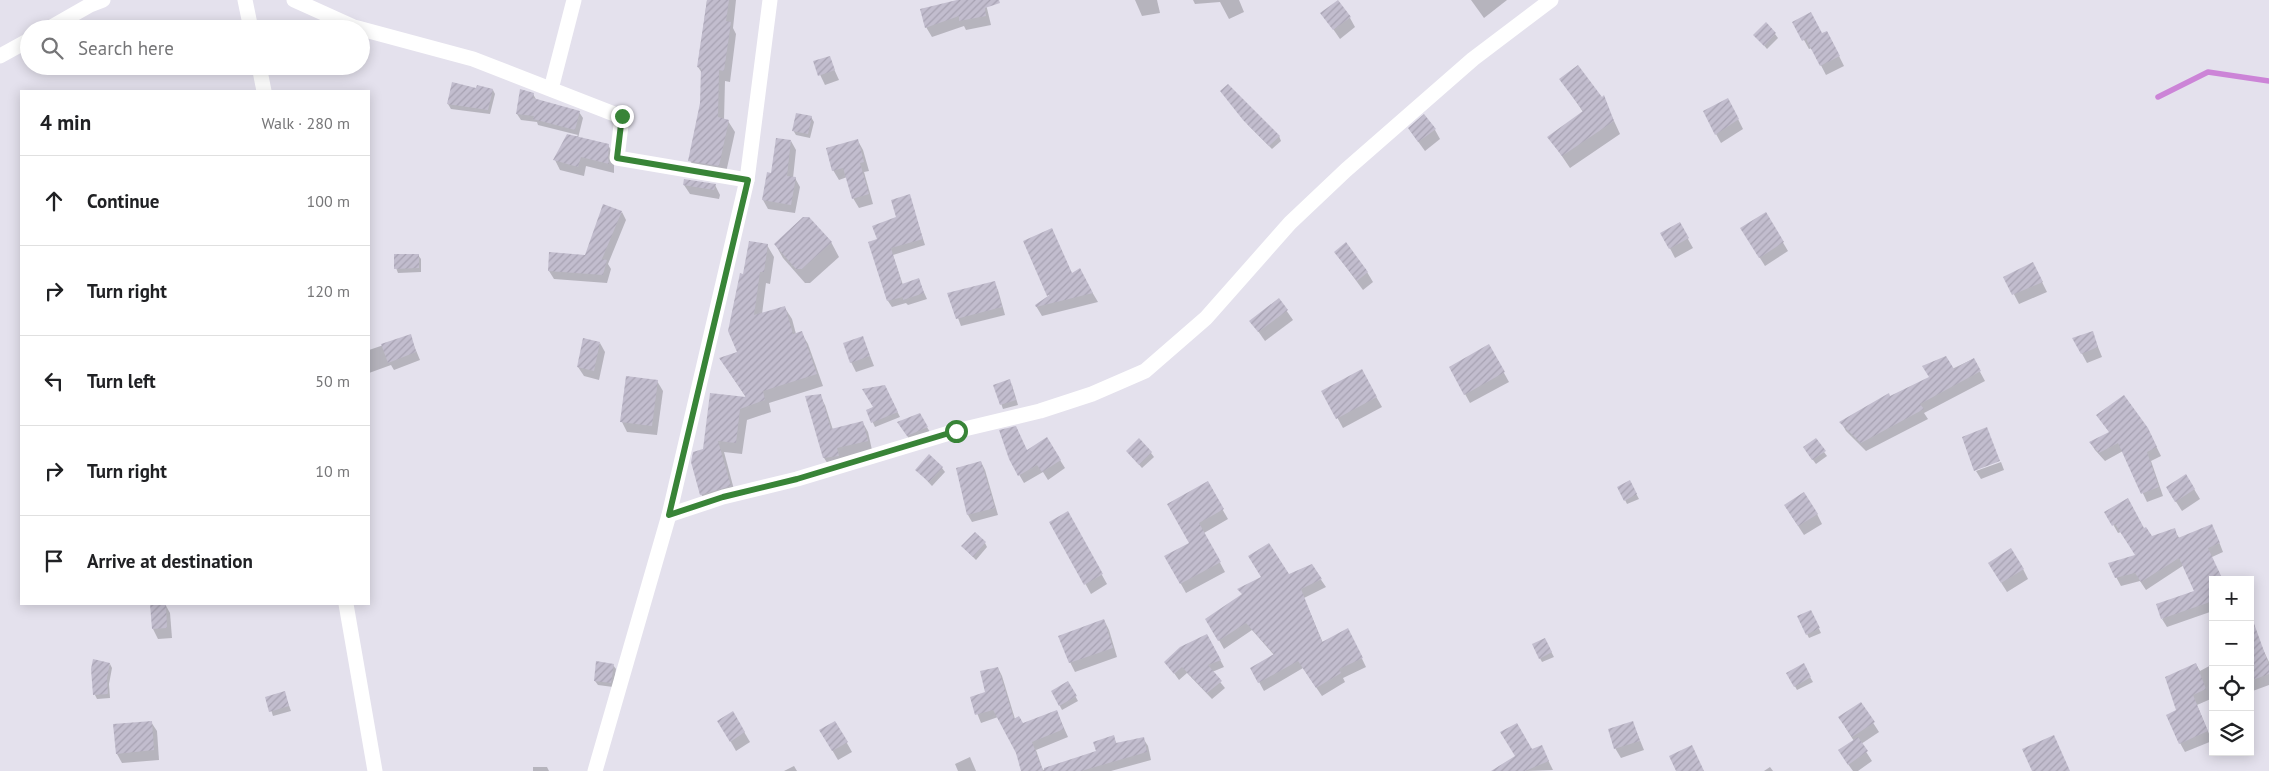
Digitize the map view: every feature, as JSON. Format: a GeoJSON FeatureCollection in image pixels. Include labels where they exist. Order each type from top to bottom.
{"type":"FeatureCollection","features":[{"type":"Feature","properties":{"kind":"street"},"geometry":{"type":"LineString","coordinates":[[64,20],[103,0]]}},
{"type":"Feature","properties":{"kind":"street"},"geometry":{"type":"LineString","coordinates":[[245,0],[249,20]]}},
{"type":"Feature","properties":{"kind":"street"},"geometry":{"type":"LineString","coordinates":[[294,0],[338,20]]}},
{"type":"Feature","properties":{"kind":"street"},"geometry":{"type":"LineString","coordinates":[[551,89],[574,0]]}},
{"type":"Feature","properties":{"kind":"street"},"geometry":{"type":"LineString","coordinates":[[595,771],[669,515],[748,180],[770,0]]}},
{"type":"Feature","properties":{"kind":"street"},"geometry":{"type":"LineString","coordinates":[[669,515],[723,497],[797,479],[956,431],[1040,411],[1092,394],[1145,371],[1206,318],[1290,223],[1346,170],[1473,59],[1551,0]]}},
{"type":"Feature","properties":{"kind":"street"},"geometry":{"type":"LineString","coordinates":[[370,31],[473,59],[622,116],[617,158],[748,180]]}},
{"type":"Feature","properties":{"kind":"street"},"geometry":{"type":"LineString","coordinates":[[0,56],[20,45]]}},
{"type":"Feature","properties":{"kind":"street"},"geometry":{"type":"LineString","coordinates":[[261,75],[264,90]]}},
{"type":"Feature","properties":{"kind":"street"},"geometry":{"type":"LineString","coordinates":[[346,605],[374,771]]}},
{"type":"Feature","properties":{"kind":"building"},"geometry":{"type":"Polygon","coordinates":[[[707,0],[729,0],[726,21],[731,22],[724,71],[719,70],[718,117],[729,120],[719,166],[688,161],[700,103],[701,68],[697,67],[707,0]]]}},
{"type":"Feature","properties":{"kind":"building"},"geometry":{"type":"Polygon","coordinates":[[[957,0],[999,0],[1000,3],[985,8],[986,16],[959,21],[959,16],[925,28],[920,9],[957,0]]]}},
{"type":"Feature","properties":{"kind":"building"},"geometry":{"type":"Polygon","coordinates":[[[1338,0],[1351,17],[1333,30],[1320,13],[1338,0]]]}},
{"type":"Feature","properties":{"kind":"building"},"geometry":{"type":"Polygon","coordinates":[[[1811,12],[1822,33],[1827,31],[1840,56],[1820,66],[1806,39],[1802,41],[1792,22],[1811,12]]]}},
{"type":"Feature","properties":{"kind":"building"},"geometry":{"type":"Polygon","coordinates":[[[1766,22],[1776,33],[1764,46],[1753,35],[1766,22]]]}},
{"type":"Feature","properties":{"kind":"building"},"geometry":{"type":"Polygon","coordinates":[[[830,56],[835,70],[818,76],[813,61],[830,56]]]}},
{"type":"Feature","properties":{"kind":"building"},"geometry":{"type":"Polygon","coordinates":[[[1578,65],[1602,97],[1604,95],[1614,121],[1562,156],[1547,137],[1583,111],[1559,79],[1578,65]]]}},
{"type":"Feature","properties":{"kind":"building"},"geometry":{"type":"Polygon","coordinates":[[[452,82],[476,88],[477,85],[493,89],[488,110],[447,104],[452,82]]]}},
{"type":"Feature","properties":{"kind":"building"},"geometry":{"type":"Polygon","coordinates":[[[1228,84],[1280,136],[1269,146],[1243,120],[1220,91],[1228,84]]]}},
{"type":"Feature","properties":{"kind":"building"},"geometry":{"type":"Polygon","coordinates":[[[520,89],[534,93],[533,98],[580,111],[575,130],[533,119],[534,116],[516,114],[520,89]]]}},
{"type":"Feature","properties":{"kind":"building"},"geometry":{"type":"Polygon","coordinates":[[[1728,98],[1739,119],[1715,135],[1703,111],[1728,98]]]}},
{"type":"Feature","properties":{"kind":"building"},"geometry":{"type":"Polygon","coordinates":[[[796,113],[812,116],[808,134],[792,131],[796,113]]]}},
{"type":"Feature","properties":{"kind":"building"},"geometry":{"type":"Polygon","coordinates":[[[1424,114],[1436,129],[1418,142],[1408,128],[1424,114]]]}},
{"type":"Feature","properties":{"kind":"building"},"geometry":{"type":"Polygon","coordinates":[[[567,134],[609,144],[609,164],[581,157],[578,167],[553,160],[567,134]]]}},
{"type":"Feature","properties":{"kind":"building"},"geometry":{"type":"Polygon","coordinates":[[[776,138],[791,140],[787,176],[796,177],[791,205],[762,200],[767,172],[771,173],[776,138]]]}},
{"type":"Feature","properties":{"kind":"building"},"geometry":{"type":"Polygon","coordinates":[[[858,139],[864,162],[860,163],[869,194],[852,199],[843,168],[832,171],[826,148],[858,139]]]}},
{"type":"Feature","properties":{"kind":"building"},"geometry":{"type":"Polygon","coordinates":[[[684,179],[716,184],[714,190],[683,185],[684,179]]]}},
{"type":"Feature","properties":{"kind":"building"},"geometry":{"type":"Polygon","coordinates":[[[910,194],[923,239],[891,248],[902,284],[919,278],[924,293],[903,300],[903,297],[887,301],[868,242],[877,239],[872,226],[896,217],[891,200],[910,194]]]}},
{"type":"Feature","properties":{"kind":"building"},"geometry":{"type":"Polygon","coordinates":[[[603,204],[622,211],[602,259],[607,260],[603,275],[548,271],[549,252],[585,255],[603,204]]]}},
{"type":"Feature","properties":{"kind":"building"},"geometry":{"type":"Polygon","coordinates":[[[1766,212],[1784,242],[1759,258],[1740,228],[1766,212]]]}},
{"type":"Feature","properties":{"kind":"building"},"geometry":{"type":"Polygon","coordinates":[[[803,217],[809,217],[832,242],[802,269],[796,269],[774,244],[803,217]]]}},
{"type":"Feature","properties":{"kind":"building"},"geometry":{"type":"Polygon","coordinates":[[[1680,222],[1689,238],[1669,249],[1660,233],[1680,222]]]}},
{"type":"Feature","properties":{"kind":"building"},"geometry":{"type":"Polygon","coordinates":[[[1052,228],[1072,273],[1080,268],[1093,293],[1036,307],[1035,305],[1051,294],[1047,296],[1023,241],[1052,228]]]}},
{"type":"Feature","properties":{"kind":"building"},"geometry":{"type":"Polygon","coordinates":[[[749,241],[768,244],[764,272],[760,272],[754,315],[785,306],[793,334],[802,331],[817,374],[763,391],[765,400],[740,409],[736,443],[718,441],[731,486],[700,495],[691,462],[693,452],[703,449],[710,393],[746,397],[719,358],[737,352],[728,331],[740,273],[743,274],[749,241]]]}},
{"type":"Feature","properties":{"kind":"building"},"geometry":{"type":"Polygon","coordinates":[[[1346,242],[1368,272],[1357,281],[1334,252],[1346,242]]]}},
{"type":"Feature","properties":{"kind":"building"},"geometry":{"type":"Polygon","coordinates":[[[394,254],[419,254],[419,268],[394,269],[394,254]]]}},
{"type":"Feature","properties":{"kind":"building"},"geometry":{"type":"Polygon","coordinates":[[[2033,262],[2043,282],[2012,295],[2003,277],[2033,262]]]}},
{"type":"Feature","properties":{"kind":"building"},"geometry":{"type":"Polygon","coordinates":[[[995,281],[1002,307],[956,319],[947,293],[995,281]]]}},
{"type":"Feature","properties":{"kind":"building"},"geometry":{"type":"Polygon","coordinates":[[[1279,298],[1288,310],[1258,332],[1249,321],[1279,298]]]}},
{"type":"Feature","properties":{"kind":"building"},"geometry":{"type":"Polygon","coordinates":[[[2093,331],[2098,347],[2081,354],[2072,338],[2093,331]]]}},
{"type":"Feature","properties":{"kind":"building"},"geometry":{"type":"Polygon","coordinates":[[[411,334],[416,352],[388,363],[381,344],[411,334]]]}},
{"type":"Feature","properties":{"kind":"building"},"geometry":{"type":"Polygon","coordinates":[[[863,336],[870,356],[850,363],[843,343],[863,336]]]}},
{"type":"Feature","properties":{"kind":"building"},"geometry":{"type":"Polygon","coordinates":[[[583,338],[600,342],[594,371],[577,367],[583,338]]]}},
{"type":"Feature","properties":{"kind":"building"},"geometry":{"type":"Polygon","coordinates":[[[1489,344],[1505,372],[1464,395],[1449,367],[1489,344]]]}},
{"type":"Feature","properties":{"kind":"building"},"geometry":{"type":"Polygon","coordinates":[[[1946,356],[1954,369],[1974,358],[1981,371],[1920,404],[1924,409],[1861,443],[1839,422],[1889,393],[1890,396],[1929,377],[1922,366],[1946,356]]]}},
{"type":"Feature","properties":{"kind":"building"},"geometry":{"type":"Polygon","coordinates":[[[1362,369],[1377,397],[1336,419],[1321,391],[1362,369]]]}},
{"type":"Feature","properties":{"kind":"building"},"geometry":{"type":"Polygon","coordinates":[[[626,376],[658,380],[652,426],[620,422],[626,376]]]}},
{"type":"Feature","properties":{"kind":"building"},"geometry":{"type":"Polygon","coordinates":[[[1010,379],[1016,400],[1000,405],[993,385],[1010,379]]]}},
{"type":"Feature","properties":{"kind":"building"},"geometry":{"type":"Polygon","coordinates":[[[885,385],[898,412],[871,423],[866,410],[873,407],[862,389],[885,385]]]}},
{"type":"Feature","properties":{"kind":"building"},"geometry":{"type":"Polygon","coordinates":[[[821,394],[831,429],[863,421],[868,441],[837,448],[839,456],[823,458],[805,396],[821,394]]]}},
{"type":"Feature","properties":{"kind":"building"},"geometry":{"type":"Polygon","coordinates":[[[2124,395],[2148,428],[2157,447],[2147,452],[2159,487],[2141,494],[2118,443],[2099,453],[2089,442],[2109,432],[2096,415],[2124,395]]]}},
{"type":"Feature","properties":{"kind":"building"},"geometry":{"type":"Polygon","coordinates":[[[920,413],[928,427],[907,436],[897,422],[920,413]]]}},
{"type":"Feature","properties":{"kind":"building"},"geometry":{"type":"Polygon","coordinates":[[[1016,426],[1027,450],[1047,437],[1061,460],[1042,472],[1037,465],[1018,476],[1009,459],[999,430],[1016,426]]]}},
{"type":"Feature","properties":{"kind":"building"},"geometry":{"type":"Polygon","coordinates":[[[1987,427],[2000,461],[1974,471],[1962,437],[1987,427]]]}},
{"type":"Feature","properties":{"kind":"building"},"geometry":{"type":"Polygon","coordinates":[[[1139,438],[1152,452],[1139,465],[1126,451],[1139,438]]]}},
{"type":"Feature","properties":{"kind":"building"},"geometry":{"type":"Polygon","coordinates":[[[1816,438],[1826,451],[1812,460],[1803,447],[1816,438]]]}},
{"type":"Feature","properties":{"kind":"building"},"geometry":{"type":"Polygon","coordinates":[[[929,454],[943,467],[929,482],[915,470],[929,454]]]}},
{"type":"Feature","properties":{"kind":"building"},"geometry":{"type":"Polygon","coordinates":[[[981,461],[995,508],[967,515],[956,468],[981,461]]]}},
{"type":"Feature","properties":{"kind":"building"},"geometry":{"type":"Polygon","coordinates":[[[2186,474],[2195,489],[2175,502],[2166,487],[2186,474]]]}},
{"type":"Feature","properties":{"kind":"building"},"geometry":{"type":"Polygon","coordinates":[[[1630,480],[1637,494],[1624,501],[1617,487],[1630,480]]]}},
{"type":"Feature","properties":{"kind":"building"},"geometry":{"type":"Polygon","coordinates":[[[1208,481],[1224,509],[1199,523],[1221,562],[1180,584],[1164,556],[1189,543],[1167,504],[1208,481]]]}},
{"type":"Feature","properties":{"kind":"building"},"geometry":{"type":"Polygon","coordinates":[[[1804,492],[1818,514],[1798,526],[1784,505],[1804,492]]]}},
{"type":"Feature","properties":{"kind":"building"},"geometry":{"type":"Polygon","coordinates":[[[2128,498],[2144,528],[2146,527],[2152,536],[2175,528],[2178,538],[2212,524],[2220,543],[2208,548],[2221,576],[2209,576],[2209,602],[2161,619],[2156,604],[2194,591],[2179,558],[2141,582],[2135,573],[2115,578],[2108,563],[2135,555],[2115,524],[2112,526],[2104,512],[2128,498]]]}},
{"type":"Feature","properties":{"kind":"building"},"geometry":{"type":"Polygon","coordinates":[[[1068,511],[1103,574],[1084,585],[1049,522],[1068,511]]]}},
{"type":"Feature","properties":{"kind":"building"},"geometry":{"type":"Polygon","coordinates":[[[975,532],[986,542],[973,557],[961,546],[975,532]]]}},
{"type":"Feature","properties":{"kind":"building"},"geometry":{"type":"Polygon","coordinates":[[[1269,543],[1289,574],[1312,564],[1322,579],[1301,589],[1322,642],[1348,628],[1363,658],[1339,669],[1341,673],[1316,688],[1298,661],[1258,683],[1250,668],[1274,654],[1246,623],[1218,641],[1205,619],[1242,594],[1237,589],[1261,577],[1248,556],[1269,543]]]}},
{"type":"Feature","properties":{"kind":"building"},"geometry":{"type":"Polygon","coordinates":[[[2011,548],[2024,569],[2001,583],[1988,563],[2011,548]]]}},
{"type":"Feature","properties":{"kind":"building"},"geometry":{"type":"Polygon","coordinates":[[[150,605],[166,605],[167,628],[152,629],[150,605]]]}},
{"type":"Feature","properties":{"kind":"building"},"geometry":{"type":"Polygon","coordinates":[[[1811,610],[1820,628],[1806,635],[1797,616],[1811,610]]]}},
{"type":"Feature","properties":{"kind":"building"},"geometry":{"type":"Polygon","coordinates":[[[1104,619],[1113,648],[1069,663],[1058,636],[1104,619]]]}},
{"type":"Feature","properties":{"kind":"building"},"geometry":{"type":"Polygon","coordinates":[[[2254,624],[2269,665],[2269,674],[2254,680],[2254,624]]]}},
{"type":"Feature","properties":{"kind":"building"},"geometry":{"type":"Polygon","coordinates":[[[1207,634],[1221,660],[1208,665],[1222,681],[1207,693],[1182,667],[1174,674],[1164,662],[1180,647],[1207,634]]]}},
{"type":"Feature","properties":{"kind":"building"},"geometry":{"type":"Polygon","coordinates":[[[1545,638],[1552,652],[1539,659],[1532,644],[1545,638]]]}},
{"type":"Feature","properties":{"kind":"building"},"geometry":{"type":"Polygon","coordinates":[[[93,659],[110,663],[107,678],[108,694],[93,695],[91,669],[93,659]]]}},
{"type":"Feature","properties":{"kind":"building"},"geometry":{"type":"Polygon","coordinates":[[[596,661],[614,664],[611,683],[594,681],[596,661]]]}},
{"type":"Feature","properties":{"kind":"building"},"geometry":{"type":"Polygon","coordinates":[[[1804,663],[1811,677],[1794,687],[1786,673],[1804,663]]]}},
{"type":"Feature","properties":{"kind":"building"},"geometry":{"type":"Polygon","coordinates":[[[2196,663],[2206,689],[2193,695],[2208,731],[2179,744],[2166,715],[2176,710],[2165,677],[2196,663]]]}},
{"type":"Feature","properties":{"kind":"building"},"geometry":{"type":"Polygon","coordinates":[[[998,667],[1014,719],[1019,716],[1023,723],[1057,710],[1064,729],[1032,742],[1043,771],[1021,771],[1016,753],[993,710],[975,715],[970,697],[985,692],[980,671],[998,667]]]}},
{"type":"Feature","properties":{"kind":"building"},"geometry":{"type":"Polygon","coordinates":[[[1068,681],[1077,696],[1059,706],[1051,691],[1068,681]]]}},
{"type":"Feature","properties":{"kind":"building"},"geometry":{"type":"Polygon","coordinates":[[[285,691],[289,706],[269,712],[265,697],[285,691]]]}},
{"type":"Feature","properties":{"kind":"building"},"geometry":{"type":"Polygon","coordinates":[[[1861,702],[1875,722],[1852,737],[1838,717],[1861,702]]]}},
{"type":"Feature","properties":{"kind":"building"},"geometry":{"type":"Polygon","coordinates":[[[733,711],[745,732],[730,742],[717,721],[733,711]]]}},
{"type":"Feature","properties":{"kind":"building"},"geometry":{"type":"Polygon","coordinates":[[[152,721],[154,750],[116,754],[113,724],[152,721]]]}},
{"type":"Feature","properties":{"kind":"building"},"geometry":{"type":"Polygon","coordinates":[[[835,721],[848,742],[832,751],[819,730],[835,721]]]}},
{"type":"Feature","properties":{"kind":"building"},"geometry":{"type":"Polygon","coordinates":[[[1633,721],[1640,741],[1614,749],[1608,729],[1633,721]]]}},
{"type":"Feature","properties":{"kind":"building"},"geometry":{"type":"Polygon","coordinates":[[[1517,723],[1532,749],[1542,745],[1549,761],[1525,771],[1491,771],[1515,756],[1500,732],[1517,723]]]}},
{"type":"Feature","properties":{"kind":"building"},"geometry":{"type":"Polygon","coordinates":[[[1114,735],[1116,743],[1144,737],[1147,752],[1081,771],[1044,771],[1044,768],[1096,751],[1093,742],[1114,735]]]}},
{"type":"Feature","properties":{"kind":"building"},"geometry":{"type":"Polygon","coordinates":[[[2054,735],[2070,771],[2032,771],[2022,749],[2054,735]]]}},
{"type":"Feature","properties":{"kind":"building"},"geometry":{"type":"Polygon","coordinates":[[[1858,737],[1868,751],[1848,765],[1838,750],[1858,737]]]}},
{"type":"Feature","properties":{"kind":"building"},"geometry":{"type":"Polygon","coordinates":[[[1692,745],[1704,771],[1676,771],[1669,756],[1692,745]]]}},
{"type":"Feature","properties":{"kind":"waterway"},"geometry":{"type":"LineString","coordinates":[[2158,97],[2208,72],[2269,81]]}},
{"type":"Feature","properties":{"kind":"route"},"geometry":{"type":"LineString","coordinates":[[622,116],[617,158],[748,180],[669,515],[723,497],[797,479],[956,431]]}}]}
